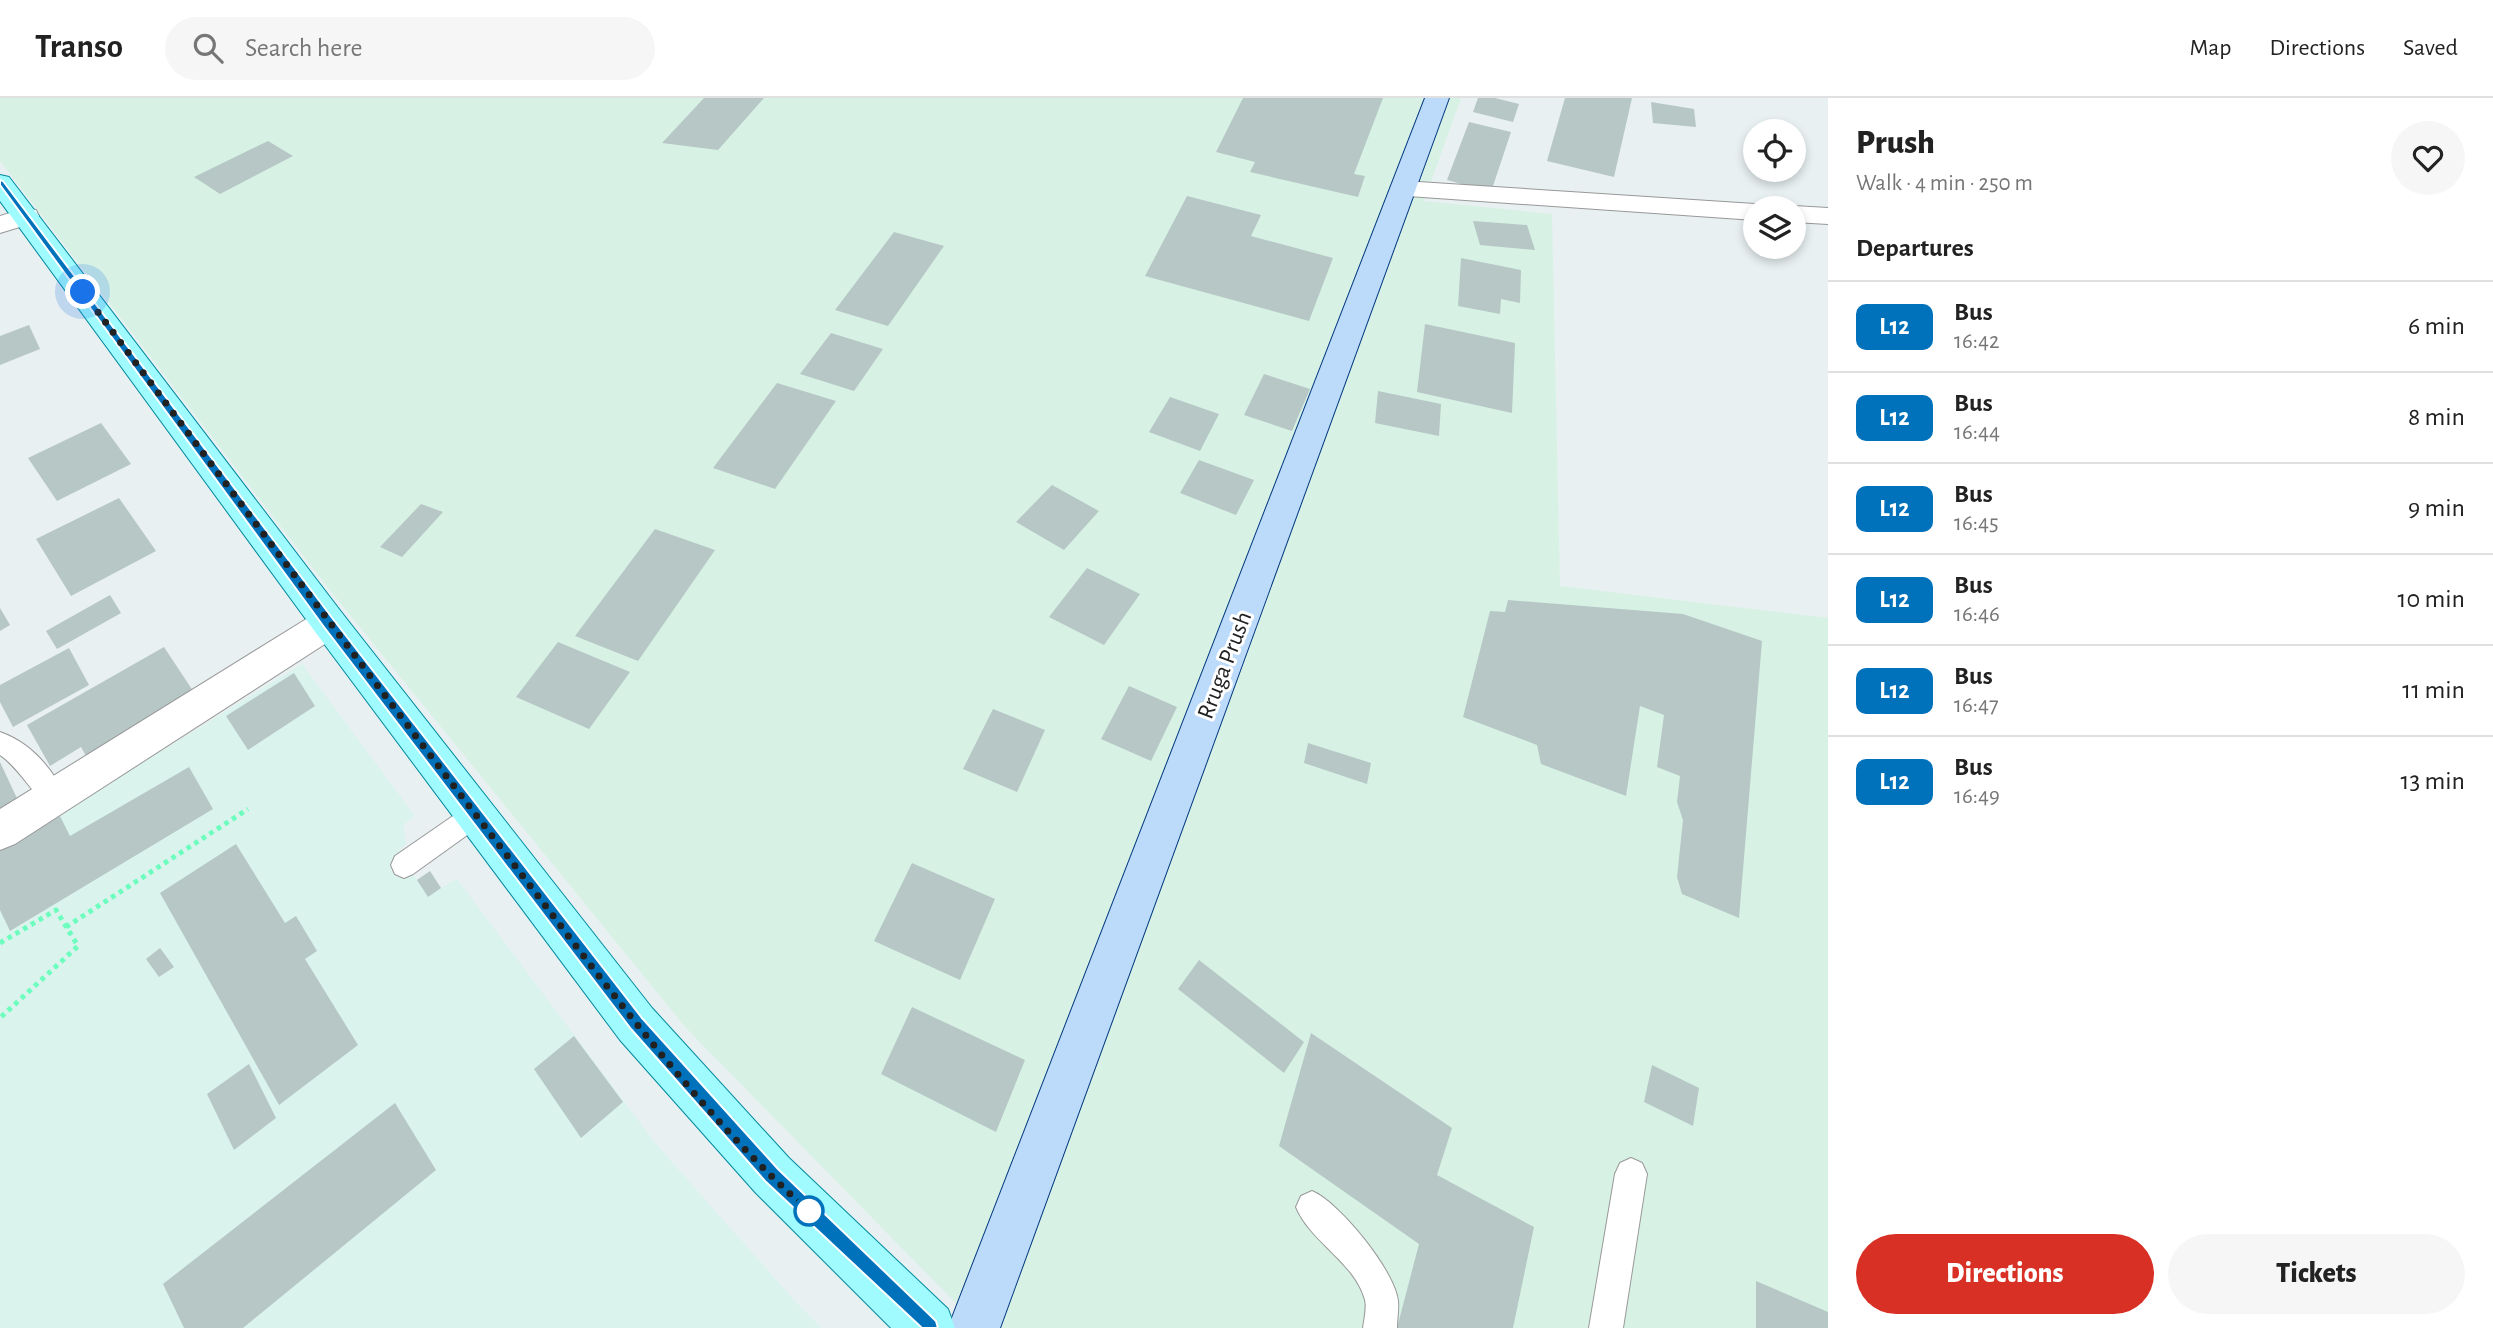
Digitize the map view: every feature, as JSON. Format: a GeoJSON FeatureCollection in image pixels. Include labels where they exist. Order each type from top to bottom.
{"type":"FeatureCollection","features":[{"type":"Feature","properties":{"kind":"main road"},"geometry":{"type":"LineString","coordinates":[[0,183],[13,221],[329,623],[636,1024],[772,1175],[929,1328]]}},
{"type":"Feature","properties":{"kind":"street","name":"Rruga Prush"},"geometry":{"type":"LineString","coordinates":[[974,1328],[1437,98]]}},
{"type":"Feature","properties":{"kind":"street"},"geometry":{"type":"LineString","coordinates":[[1403,189],[1743,211]]}},
{"type":"Feature","properties":{"kind":"street"},"geometry":{"type":"LineString","coordinates":[[1806,215],[1828,216]]}},
{"type":"Feature","properties":{"kind":"street"},"geometry":{"type":"LineString","coordinates":[[0,831],[329,623]]}},
{"type":"Feature","properties":{"kind":"lane"},"geometry":{"type":"LineString","coordinates":[[0,743],[11,747],[40,775],[53,797]]}},
{"type":"Feature","properties":{"kind":"lane"},"geometry":{"type":"LineString","coordinates":[[404,865],[475,815]]}},
{"type":"Feature","properties":{"kind":"lane"},"geometry":{"type":"LineString","coordinates":[[1606,1328],[1631,1174]]}},
{"type":"Feature","properties":{"kind":"lane"},"geometry":{"type":"LineString","coordinates":[[1312,1207],[1359,1256],[1381,1299],[1380,1328]]}},
{"type":"Feature","properties":{"kind":"path"},"geometry":{"type":"LineString","coordinates":[[66,928],[248,810]]}},
{"type":"Feature","properties":{"kind":"path"},"geometry":{"type":"LineString","coordinates":[[0,943],[56,910],[78,946],[0,1018]]}},
{"type":"Feature","properties":{"kind":"shaded area"},"geometry":{"type":"Polygon","coordinates":[[[0,98],[1461,98],[1424,201],[1552,214],[1560,586],[1828,618],[1828,1328],[980,1328],[686,1028],[328,588],[0,161],[0,98]]]}},
{"type":"Feature","properties":{"kind":"shaded area"},"geometry":{"type":"Polygon","coordinates":[[[302,664],[415,816],[403,825],[406,843],[397,853],[404,865],[417,880],[430,871],[441,888],[457,879],[656,1144],[822,1328],[0,1328],[0,851],[302,664]]]}},
{"type":"Feature","properties":{"kind":"building"},"geometry":{"type":"Polygon","coordinates":[[[704,98],[764,98],[718,150],[662,143],[704,98]]]}},
{"type":"Feature","properties":{"kind":"building"},"geometry":{"type":"Polygon","coordinates":[[[1243,98],[1383,98],[1354,174],[1365,176],[1358,197],[1250,172],[1255,162],[1216,152],[1243,98]]]}},
{"type":"Feature","properties":{"kind":"building"},"geometry":{"type":"Polygon","coordinates":[[[1478,98],[1495,98],[1519,104],[1513,122],[1473,112],[1478,98]]]}},
{"type":"Feature","properties":{"kind":"building"},"geometry":{"type":"Polygon","coordinates":[[[1565,98],[1632,98],[1614,177],[1547,161],[1565,98]]]}},
{"type":"Feature","properties":{"kind":"building"},"geometry":{"type":"Polygon","coordinates":[[[1651,102],[1694,109],[1696,127],[1653,123],[1651,102]]]}},
{"type":"Feature","properties":{"kind":"building"},"geometry":{"type":"Polygon","coordinates":[[[1469,122],[1511,132],[1491,192],[1447,180],[1469,122]]]}},
{"type":"Feature","properties":{"kind":"building"},"geometry":{"type":"Polygon","coordinates":[[[268,141],[293,156],[220,194],[194,177],[268,141]]]}},
{"type":"Feature","properties":{"kind":"building"},"geometry":{"type":"Polygon","coordinates":[[[1187,196],[1261,215],[1251,236],[1333,258],[1309,321],[1145,276],[1187,196]]]}},
{"type":"Feature","properties":{"kind":"building"},"geometry":{"type":"Polygon","coordinates":[[[1473,221],[1527,225],[1535,250],[1480,245],[1473,221]]]}},
{"type":"Feature","properties":{"kind":"building"},"geometry":{"type":"Polygon","coordinates":[[[894,232],[944,246],[888,326],[835,310],[894,232]]]}},
{"type":"Feature","properties":{"kind":"building"},"geometry":{"type":"Polygon","coordinates":[[[1461,258],[1521,270],[1520,303],[1501,299],[1500,314],[1458,306],[1461,258]]]}},
{"type":"Feature","properties":{"kind":"building"},"geometry":{"type":"Polygon","coordinates":[[[1425,324],[1515,343],[1512,413],[1417,392],[1425,324]]]}},
{"type":"Feature","properties":{"kind":"building"},"geometry":{"type":"Polygon","coordinates":[[[29,325],[40,349],[0,365],[0,336],[29,325]]]}},
{"type":"Feature","properties":{"kind":"building"},"geometry":{"type":"Polygon","coordinates":[[[831,333],[883,349],[854,391],[800,374],[831,333]]]}},
{"type":"Feature","properties":{"kind":"building"},"geometry":{"type":"Polygon","coordinates":[[[1264,374],[1310,389],[1292,431],[1244,415],[1264,374]]]}},
{"type":"Feature","properties":{"kind":"building"},"geometry":{"type":"Polygon","coordinates":[[[777,383],[836,401],[775,489],[713,468],[777,383]]]}},
{"type":"Feature","properties":{"kind":"building"},"geometry":{"type":"Polygon","coordinates":[[[1378,391],[1441,404],[1439,436],[1375,423],[1378,391]]]}},
{"type":"Feature","properties":{"kind":"building"},"geometry":{"type":"Polygon","coordinates":[[[1170,397],[1219,414],[1200,451],[1149,432],[1170,397]]]}},
{"type":"Feature","properties":{"kind":"building"},"geometry":{"type":"Polygon","coordinates":[[[101,423],[131,464],[57,501],[28,458],[101,423]]]}},
{"type":"Feature","properties":{"kind":"building"},"geometry":{"type":"Polygon","coordinates":[[[1199,460],[1254,480],[1236,515],[1180,493],[1199,460]]]}},
{"type":"Feature","properties":{"kind":"building"},"geometry":{"type":"Polygon","coordinates":[[[1052,485],[1099,511],[1064,550],[1016,522],[1052,485]]]}},
{"type":"Feature","properties":{"kind":"building"},"geometry":{"type":"Polygon","coordinates":[[[119,498],[156,551],[71,596],[36,539],[119,498]]]}},
{"type":"Feature","properties":{"kind":"building"},"geometry":{"type":"Polygon","coordinates":[[[421,504],[443,512],[402,557],[380,547],[421,504]]]}},
{"type":"Feature","properties":{"kind":"building"},"geometry":{"type":"Polygon","coordinates":[[[655,529],[715,550],[638,661],[575,636],[655,529]]]}},
{"type":"Feature","properties":{"kind":"building"},"geometry":{"type":"Polygon","coordinates":[[[1087,568],[1140,594],[1104,645],[1049,617],[1087,568]]]}},
{"type":"Feature","properties":{"kind":"building"},"geometry":{"type":"Polygon","coordinates":[[[110,595],[121,613],[57,649],[46,631],[110,595]]]}},
{"type":"Feature","properties":{"kind":"building"},"geometry":{"type":"Polygon","coordinates":[[[1508,600],[1683,614],[1762,641],[1739,918],[1682,894],[1677,877],[1683,820],[1677,802],[1680,776],[1657,767],[1664,715],[1640,706],[1626,796],[1541,764],[1537,745],[1463,717],[1490,611],[1505,612],[1508,600]]]}},
{"type":"Feature","properties":{"kind":"building"},"geometry":{"type":"Polygon","coordinates":[[[0,608],[10,625],[0,631],[0,608]]]}},
{"type":"Feature","properties":{"kind":"building"},"geometry":{"type":"Polygon","coordinates":[[[558,642],[630,672],[589,729],[516,697],[558,642]]]}},
{"type":"Feature","properties":{"kind":"building"},"geometry":{"type":"Polygon","coordinates":[[[164,647],[197,697],[89,761],[81,747],[50,766],[27,725],[164,647]]]}},
{"type":"Feature","properties":{"kind":"building"},"geometry":{"type":"Polygon","coordinates":[[[69,648],[89,685],[13,727],[0,702],[0,685],[69,648]]]}},
{"type":"Feature","properties":{"kind":"building"},"geometry":{"type":"Polygon","coordinates":[[[294,673],[315,706],[248,750],[226,716],[294,673]]]}},
{"type":"Feature","properties":{"kind":"building"},"geometry":{"type":"Polygon","coordinates":[[[1129,686],[1177,707],[1151,761],[1101,739],[1129,686]]]}},
{"type":"Feature","properties":{"kind":"building"},"geometry":{"type":"Polygon","coordinates":[[[993,709],[1045,730],[1017,792],[963,769],[993,709]]]}},
{"type":"Feature","properties":{"kind":"building"},"geometry":{"type":"Polygon","coordinates":[[[1308,743],[1371,763],[1367,784],[1304,763],[1308,743]]]}},
{"type":"Feature","properties":{"kind":"building"},"geometry":{"type":"Polygon","coordinates":[[[0,762],[22,809],[0,822],[0,762]]]}},
{"type":"Feature","properties":{"kind":"building"},"geometry":{"type":"Polygon","coordinates":[[[189,767],[213,809],[10,931],[0,910],[0,851],[60,816],[70,836],[189,767]]]}},
{"type":"Feature","properties":{"kind":"building"},"geometry":{"type":"Polygon","coordinates":[[[236,844],[285,923],[296,916],[317,951],[305,959],[358,1045],[279,1105],[160,893],[236,844]]]}},
{"type":"Feature","properties":{"kind":"building"},"geometry":{"type":"Polygon","coordinates":[[[912,863],[995,899],[960,980],[874,941],[912,863]]]}},
{"type":"Feature","properties":{"kind":"building"},"geometry":{"type":"Polygon","coordinates":[[[430,871],[441,888],[428,897],[417,880],[430,871]]]}},
{"type":"Feature","properties":{"kind":"building"},"geometry":{"type":"Polygon","coordinates":[[[160,948],[174,967],[159,977],[146,959],[160,948]]]}},
{"type":"Feature","properties":{"kind":"building"},"geometry":{"type":"Polygon","coordinates":[[[1199,960],[1304,1042],[1284,1073],[1178,989],[1199,960]]]}},
{"type":"Feature","properties":{"kind":"building"},"geometry":{"type":"Polygon","coordinates":[[[912,1007],[1025,1060],[996,1132],[881,1074],[912,1007]]]}},
{"type":"Feature","properties":{"kind":"building"},"geometry":{"type":"Polygon","coordinates":[[[1311,1033],[1452,1128],[1437,1175],[1534,1227],[1513,1328],[1397,1328],[1419,1244],[1279,1146],[1311,1033]]]}},
{"type":"Feature","properties":{"kind":"building"},"geometry":{"type":"Polygon","coordinates":[[[574,1036],[623,1102],[581,1138],[534,1069],[574,1036]]]}},
{"type":"Feature","properties":{"kind":"building"},"geometry":{"type":"Polygon","coordinates":[[[249,1064],[276,1118],[234,1150],[207,1094],[249,1064]]]}},
{"type":"Feature","properties":{"kind":"building"},"geometry":{"type":"Polygon","coordinates":[[[1652,1065],[1699,1088],[1693,1126],[1644,1102],[1652,1065]]]}},
{"type":"Feature","properties":{"kind":"building"},"geometry":{"type":"Polygon","coordinates":[[[395,1103],[436,1170],[243,1328],[184,1328],[163,1284],[395,1103]]]}},
{"type":"Feature","properties":{"kind":"building"},"geometry":{"type":"Polygon","coordinates":[[[1756,1281],[1828,1312],[1828,1328],[1756,1328],[1756,1281]]]}},
{"type":"Feature","properties":{"kind":"bus line","name":"L12"},"geometry":{"type":"LineString","coordinates":[[0,183],[329,623],[636,1024],[772,1175],[929,1328]]}},
{"type":"Feature","properties":{"kind":"route"},"geometry":{"type":"LineString","coordinates":[[83,292],[329,623],[636,1024],[701,1099],[809,1211]]}}]}
